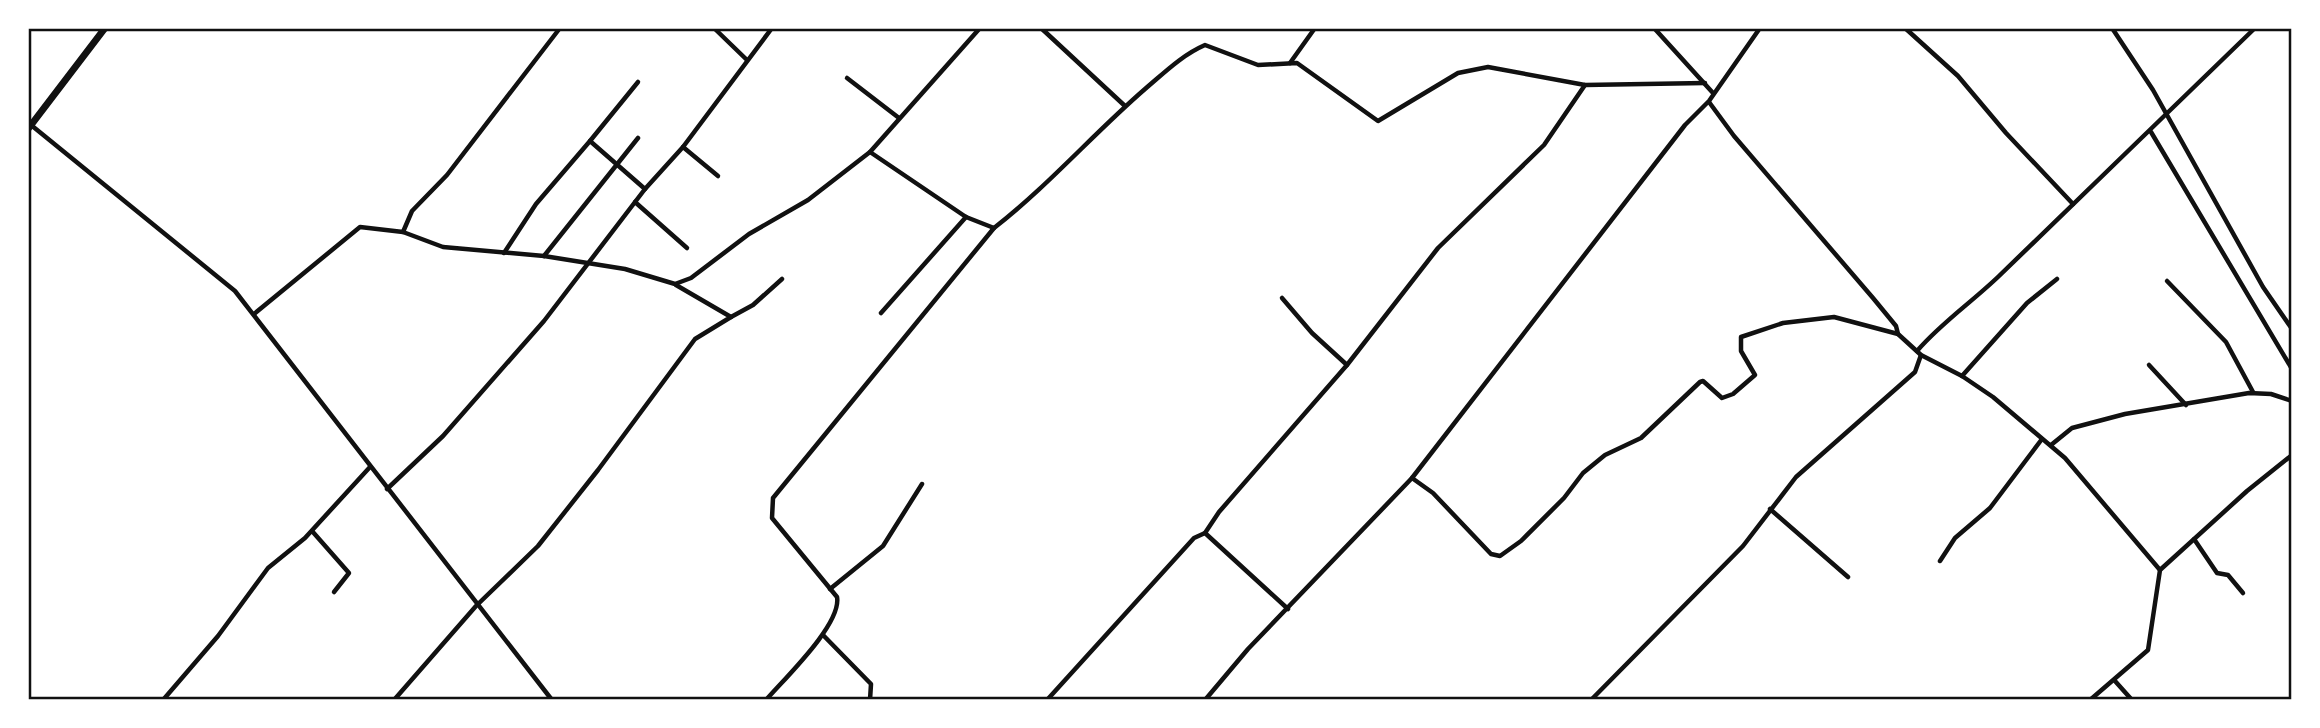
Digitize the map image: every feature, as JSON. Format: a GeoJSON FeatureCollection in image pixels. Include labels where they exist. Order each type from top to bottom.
{"type":"FeatureCollection","features":[{"type":"Feature","properties":{"kind":"main road"},"geometry":{"type":"LineString","coordinates":[[29,127],[105,28]]}},
{"type":"Feature","properties":{"kind":"street"},"geometry":{"type":"LineString","coordinates":[[403,232],[412,212],[447,175],[560,28]]}},
{"type":"Feature","properties":{"kind":"street"},"geometry":{"type":"LineString","coordinates":[[387,489],[443,436],[544,321],[645,189],[683,147],[772,28]]}},
{"type":"Feature","properties":{"kind":"street"},"geometry":{"type":"LineString","coordinates":[[675,284],[691,278],[749,234],[808,200],[870,152],[980,28]]}},
{"type":"Feature","properties":{"kind":"street"},"geometry":{"type":"LineString","coordinates":[[1041,28],[1125,106]]}},
{"type":"Feature","properties":{"kind":"street"},"geometry":{"type":"LineString","coordinates":[[1289,64],[1315,28]]}},
{"type":"Feature","properties":{"kind":"street"},"geometry":{"type":"LineString","coordinates":[[1654,28],[1713,93]]}},
{"type":"Feature","properties":{"kind":"street"},"geometry":{"type":"LineString","coordinates":[[1205,700],[1248,649],[1412,478],[1685,125],[1709,101],[1760,28]]}},
{"type":"Feature","properties":{"kind":"street"},"geometry":{"type":"LineString","coordinates":[[1905,28],[1958,76],[2021,150],[2073,204]]}},
{"type":"Feature","properties":{"kind":"street"},"geometry":{"type":"LineString","coordinates":[[2112,28],[2167,114],[2263,287],[2292,329]]}},
{"type":"Feature","properties":{"kind":"street"},"geometry":{"type":"LineString","coordinates":[[1591,700],[1743,546],[1769,509],[1819,454],[1915,372],[1918,352],[2151,132],[2255,28]]}},
{"type":"Feature","properties":{"kind":"street"},"geometry":{"type":"LineString","coordinates":[[715,29],[747,60]]}},
{"type":"Feature","properties":{"kind":"street"},"geometry":{"type":"LineString","coordinates":[[766,700],[823,635],[839,606],[837,597],[772,518],[773,498],[994,228],[1022,206],[1125,106],[1187,53],[1205,45],[1214,46],[1244,62],[1258,65],[1297,64],[1308,69],[1378,121],[1458,73],[1473,67],[1488,67],[1585,85],[1705,83]]}},
{"type":"Feature","properties":{"kind":"street"},"geometry":{"type":"LineString","coordinates":[[847,78],[899,118]]}},
{"type":"Feature","properties":{"kind":"street"},"geometry":{"type":"LineString","coordinates":[[504,253],[536,204],[638,82]]}},
{"type":"Feature","properties":{"kind":"street"},"geometry":{"type":"LineString","coordinates":[[1047,700],[1194,538],[1205,533],[1219,512],[1347,365],[1438,248],[1545,145],[1585,85]]}},
{"type":"Feature","properties":{"kind":"street"},"geometry":{"type":"LineString","coordinates":[[1709,101],[1726,126],[1896,326],[1898,334]]}},
{"type":"Feature","properties":{"kind":"street"},"geometry":{"type":"LineString","coordinates":[[29,127],[234,291],[254,313],[476,606],[552,700]]}},
{"type":"Feature","properties":{"kind":"street"},"geometry":{"type":"LineString","coordinates":[[2151,132],[2292,369]]}},
{"type":"Feature","properties":{"kind":"street"},"geometry":{"type":"LineString","coordinates":[[544,256],[638,138]]}},
{"type":"Feature","properties":{"kind":"street"},"geometry":{"type":"LineString","coordinates":[[590,141],[645,189]]}},
{"type":"Feature","properties":{"kind":"street"},"geometry":{"type":"LineString","coordinates":[[683,147],[718,176]]}},
{"type":"Feature","properties":{"kind":"street"},"geometry":{"type":"LineString","coordinates":[[870,152],[966,217],[994,228]]}},
{"type":"Feature","properties":{"kind":"street"},"geometry":{"type":"LineString","coordinates":[[635,202],[687,248]]}},
{"type":"Feature","properties":{"kind":"street"},"geometry":{"type":"LineString","coordinates":[[881,313],[966,217]]}},
{"type":"Feature","properties":{"kind":"street"},"geometry":{"type":"LineString","coordinates":[[254,313],[360,227],[403,232],[443,247],[544,256],[625,269],[675,284],[731,317]]}},
{"type":"Feature","properties":{"kind":"street"},"geometry":{"type":"LineString","coordinates":[[394,700],[476,606],[538,546],[695,339],[753,305],[782,279]]}},
{"type":"Feature","properties":{"kind":"street"},"geometry":{"type":"LineString","coordinates":[[1962,376],[2027,303],[2057,279]]}},
{"type":"Feature","properties":{"kind":"street"},"geometry":{"type":"LineString","coordinates":[[2167,281],[2226,342],[2253,393]]}},
{"type":"Feature","properties":{"kind":"street"},"geometry":{"type":"LineString","coordinates":[[1282,298],[1312,333],[1347,365]]}},
{"type":"Feature","properties":{"kind":"street"},"geometry":{"type":"LineString","coordinates":[[1412,478],[1433,493],[1491,554],[1500,556],[1521,541],[1564,498],[1583,473],[1605,455],[1641,439],[1700,382],[1703,381],[1722,398],[1733,394],[1755,375],[1741,351],[1741,337],[1783,323],[1834,317],[1898,334],[1918,352],[1962,376],[2052,445],[2096,491],[2160,570]]}},
{"type":"Feature","properties":{"kind":"street"},"geometry":{"type":"LineString","coordinates":[[2149,365],[2186,405]]}},
{"type":"Feature","properties":{"kind":"street"},"geometry":{"type":"LineString","coordinates":[[2052,445],[2072,428],[2091,422],[2253,393],[2271,394],[2292,401]]}},
{"type":"Feature","properties":{"kind":"street"},"geometry":{"type":"LineString","coordinates":[[1940,561],[1955,538],[1990,508],[2042,439]]}},
{"type":"Feature","properties":{"kind":"street"},"geometry":{"type":"LineString","coordinates":[[2090,700],[2148,650],[2160,570],[2247,491],[2292,456]]}},
{"type":"Feature","properties":{"kind":"street"},"geometry":{"type":"LineString","coordinates":[[163,700],[218,636],[268,568],[312,531],[370,467]]}},
{"type":"Feature","properties":{"kind":"street"},"geometry":{"type":"LineString","coordinates":[[830,589],[883,546],[922,484]]}},
{"type":"Feature","properties":{"kind":"street"},"geometry":{"type":"LineString","coordinates":[[1769,509],[1848,577]]}},
{"type":"Feature","properties":{"kind":"street"},"geometry":{"type":"LineString","coordinates":[[312,531],[349,573],[334,592]]}},
{"type":"Feature","properties":{"kind":"street"},"geometry":{"type":"LineString","coordinates":[[1205,533],[1288,609]]}},
{"type":"Feature","properties":{"kind":"street"},"geometry":{"type":"LineString","coordinates":[[2194,539],[2217,573],[2228,575],[2243,593]]}},
{"type":"Feature","properties":{"kind":"street"},"geometry":{"type":"LineString","coordinates":[[823,635],[871,684],[870,700]]}},
{"type":"Feature","properties":{"kind":"street"},"geometry":{"type":"LineString","coordinates":[[2115,681],[2132,700]]}}]}
